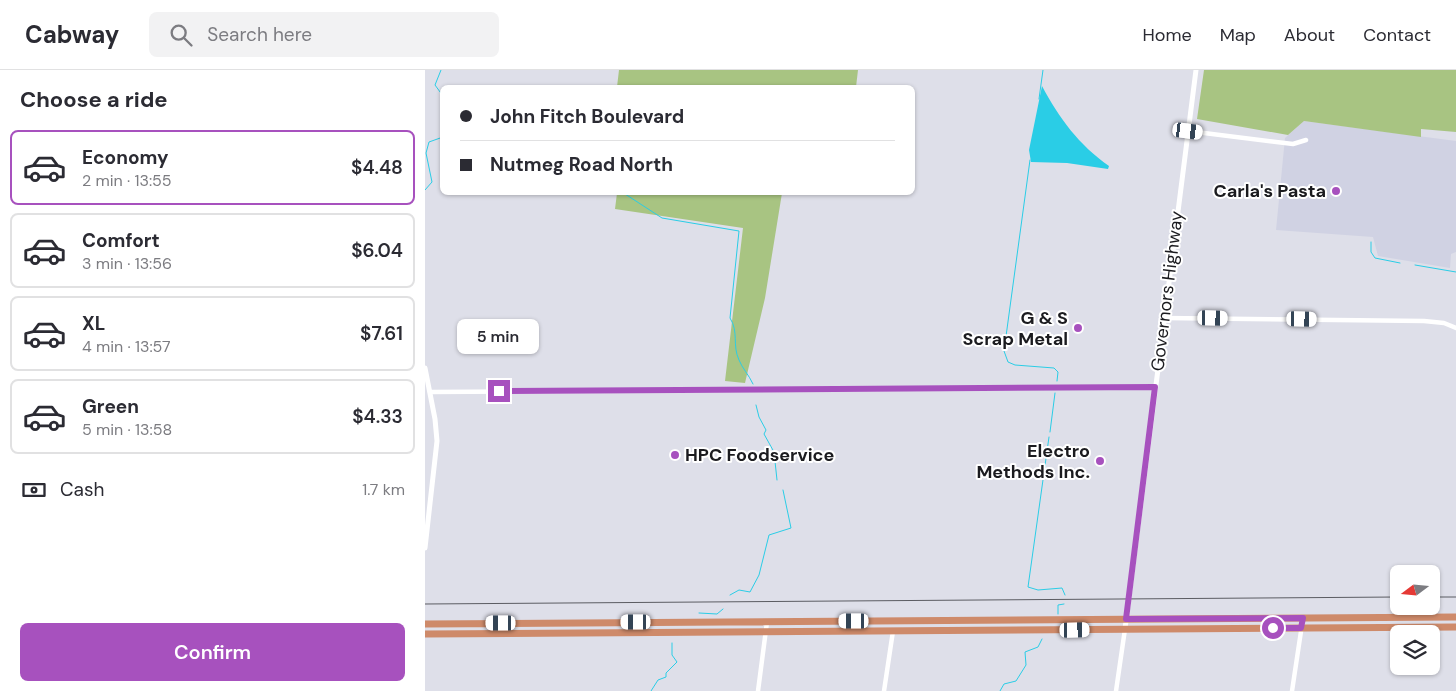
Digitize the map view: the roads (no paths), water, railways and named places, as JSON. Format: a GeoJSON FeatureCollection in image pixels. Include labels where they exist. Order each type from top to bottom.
{"type":"FeatureCollection","features":[{"type":"Feature","properties":{"kind":"highway"},"geometry":{"type":"LineString","coordinates":[[425,624],[1456,617]]}},
{"type":"Feature","properties":{"kind":"highway"},"geometry":{"type":"LineString","coordinates":[[425,634],[1456,627]]}},
{"type":"Feature","properties":{"kind":"street","name":"Governors Highway"},"geometry":{"type":"LineString","coordinates":[[1116,691],[1196,70]]}},
{"type":"Feature","properties":{"kind":"street"},"geometry":{"type":"LineString","coordinates":[[1188,131],[1293,144],[1306,140]]}},
{"type":"Feature","properties":{"kind":"street"},"geometry":{"type":"LineString","coordinates":[[1164,318],[1424,321],[1443,323],[1456,328]]}},
{"type":"Feature","properties":{"kind":"street"},"geometry":{"type":"LineString","coordinates":[[425,368],[435,419],[437,447],[425,548]]}},
{"type":"Feature","properties":{"kind":"street"},"geometry":{"type":"LineString","coordinates":[[430,392],[1155,387]]}},
{"type":"Feature","properties":{"kind":"street"},"geometry":{"type":"LineString","coordinates":[[1292,691],[1303,618]]}},
{"type":"Feature","properties":{"kind":"street"},"geometry":{"type":"LineString","coordinates":[[758,691],[767,622]]}},
{"type":"Feature","properties":{"kind":"street"},"geometry":{"type":"LineString","coordinates":[[884,691],[893,631]]}},
{"type":"Feature","properties":{"kind":"water"},"geometry":{"type":"Polygon","coordinates":[[[1042,86],[1055,109],[1071,130],[1088,149],[1109,166],[1108,169],[1067,163],[1031,162],[1029,150],[1042,86]]]}},
{"type":"Feature","properties":{"kind":"waterway"},"geometry":{"type":"LineString","coordinates":[[440,92],[435,85],[441,70]]}},
{"type":"Feature","properties":{"kind":"waterway"},"geometry":{"type":"LineString","coordinates":[[1039,99],[1043,70]]}},
{"type":"Feature","properties":{"kind":"waterway"},"geometry":{"type":"LineString","coordinates":[[425,190],[432,182],[426,153],[429,142],[440,138]]}},
{"type":"Feature","properties":{"kind":"waterway"},"geometry":{"type":"LineString","coordinates":[[1030,160],[1004,351],[1008,362],[1015,365],[1054,368],[1058,372],[1057,381]]}},
{"type":"Feature","properties":{"kind":"waterway"},"geometry":{"type":"LineString","coordinates":[[627,195],[662,218],[739,231],[730,318],[733,323],[736,349],[740,363],[753,384]]}},
{"type":"Feature","properties":{"kind":"waterway"},"geometry":{"type":"LineString","coordinates":[[1371,242],[1371,252],[1375,258],[1400,263]]}},
{"type":"Feature","properties":{"kind":"waterway"},"geometry":{"type":"LineString","coordinates":[[1415,265],[1456,272]]}},
{"type":"Feature","properties":{"kind":"waterway"},"geometry":{"type":"LineString","coordinates":[[1050,432],[1055,393]]}},
{"type":"Feature","properties":{"kind":"waterway"},"geometry":{"type":"LineString","coordinates":[[756,405],[759,417],[766,430],[764,434],[774,452],[777,480]]}},
{"type":"Feature","properties":{"kind":"waterway"},"geometry":{"type":"LineString","coordinates":[[1049,437],[1028,587],[1038,590],[1062,588],[1065,595]]}},
{"type":"Feature","properties":{"kind":"waterway"},"geometry":{"type":"LineString","coordinates":[[730,595],[739,590],[750,592],[759,575],[769,535],[791,528],[783,490]]}},
{"type":"Feature","properties":{"kind":"waterway"},"geometry":{"type":"LineString","coordinates":[[1058,614],[1058,605],[1064,604]]}},
{"type":"Feature","properties":{"kind":"waterway"},"geometry":{"type":"LineString","coordinates":[[699,613],[717,614],[723,609]]}},
{"type":"Feature","properties":{"kind":"waterway"},"geometry":{"type":"LineString","coordinates":[[1000,691],[1004,684],[1016,681],[1026,665],[1025,652],[1038,647],[1042,639]]}},
{"type":"Feature","properties":{"kind":"waterway"},"geometry":{"type":"LineString","coordinates":[[651,691],[658,680],[666,677],[666,673],[677,662],[672,655],[672,643]]}},
{"type":"Feature","properties":{"kind":"railway"},"geometry":{"type":"LineString","coordinates":[[425,604],[1390,597]]}},
{"type":"Feature","properties":{"kind":"railway"},"geometry":{"type":"LineString","coordinates":[[1440,597],[1456,597]]}},
{"type":"Feature","properties":{"kind":"place","name":"Carla's Pasta"},"geometry":{"type":"Point","coordinates":[1336,191]}},
{"type":"Feature","properties":{"kind":"place","name":"G & S Scrap Metal"},"geometry":{"type":"Point","coordinates":[1078,328]}},
{"type":"Feature","properties":{"kind":"place","name":"HPC Foodservice"},"geometry":{"type":"Point","coordinates":[675,455]}},
{"type":"Feature","properties":{"kind":"place","name":"Electro Methods Inc."},"geometry":{"type":"Point","coordinates":[1100,461]}}]}
